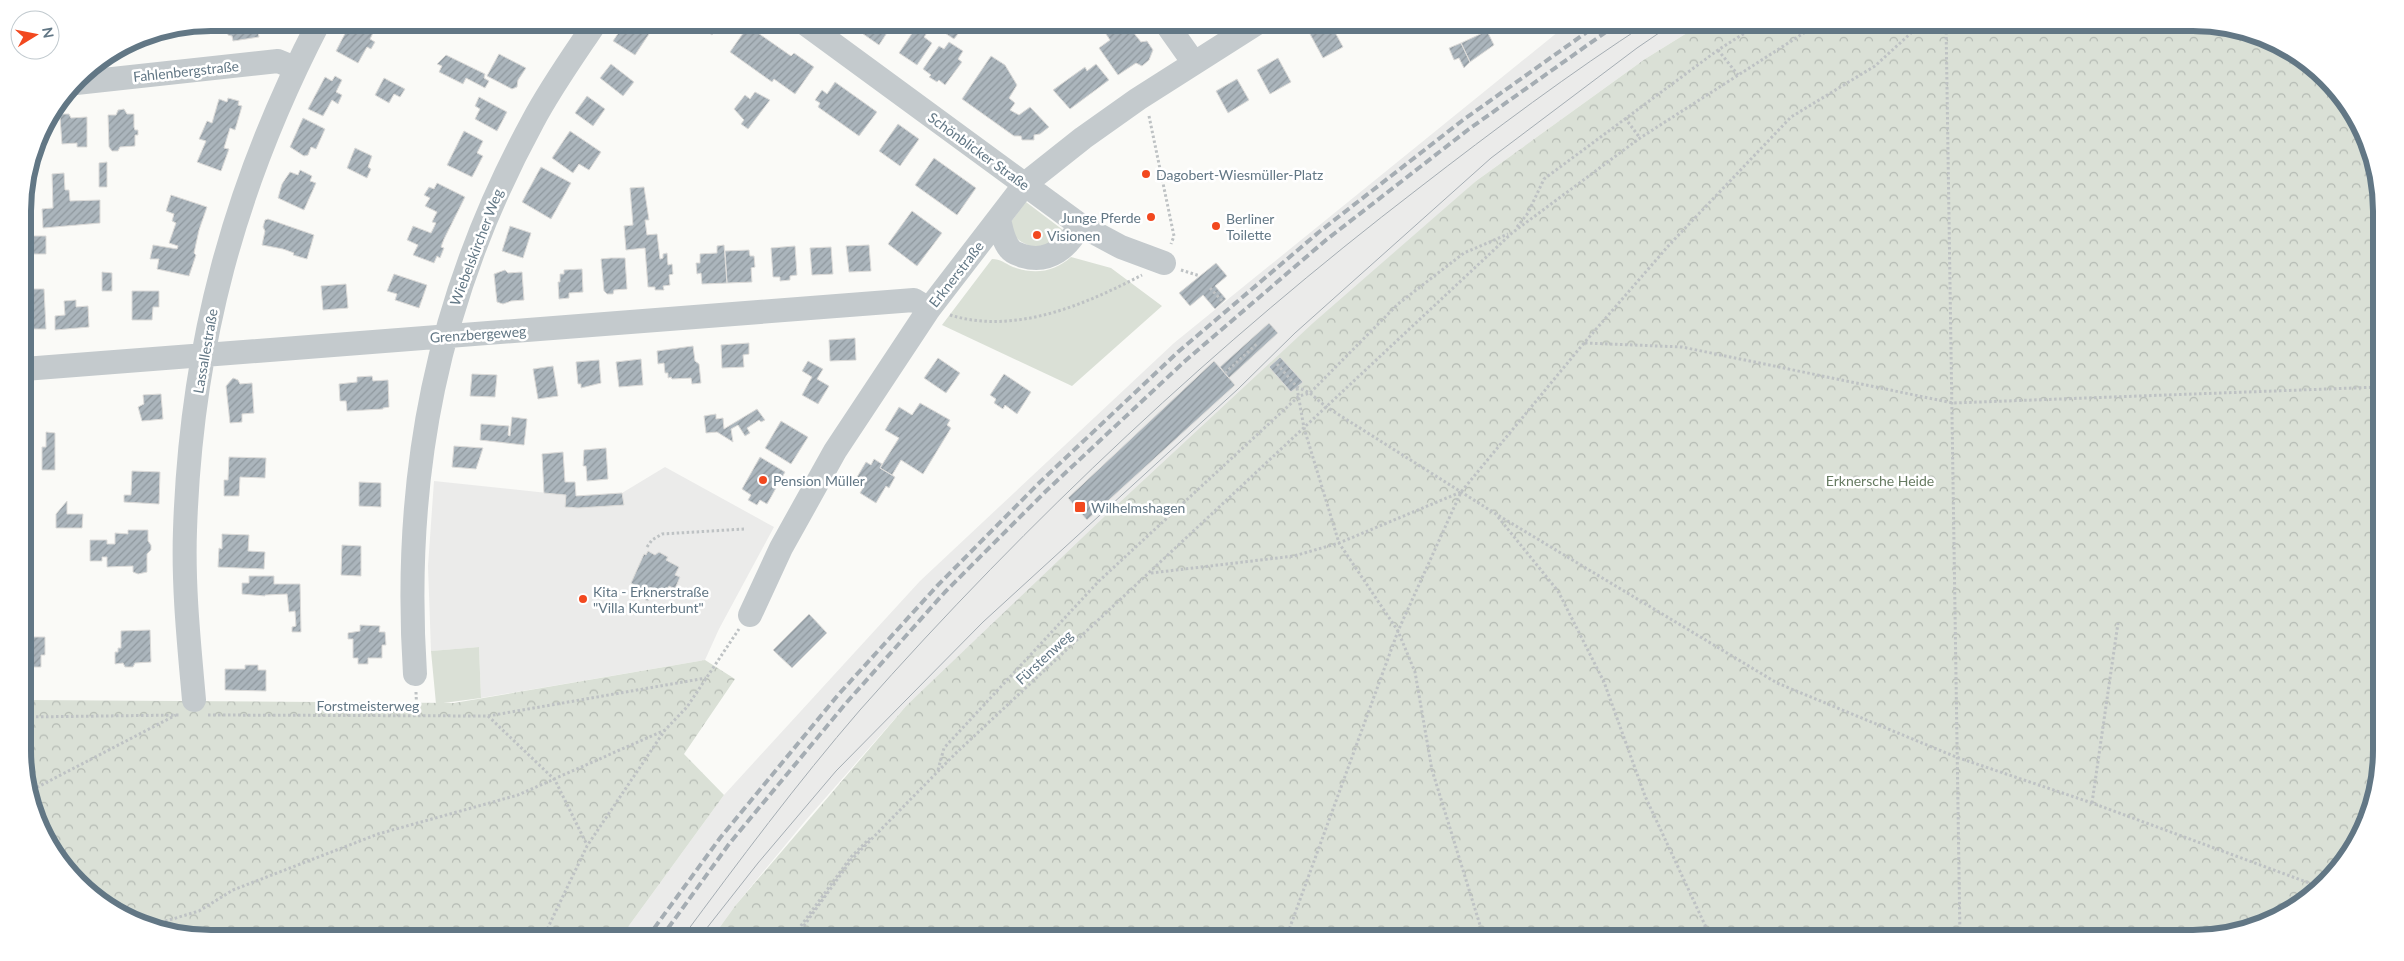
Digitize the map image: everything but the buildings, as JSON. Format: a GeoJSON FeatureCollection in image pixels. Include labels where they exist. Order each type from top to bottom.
{"type":"FeatureCollection","features":[{"type":"Feature","properties":{"kind":"street","name":"Lassallestraße"},"geometry":{"type":"LineString","coordinates":[[190,711],[185,530],[193,422],[202,354],[218,281],[238,212],[259,150],[295,68],[314,31]]}},
{"type":"Feature","properties":{"kind":"street","name":"Wiebelskircher Weg"},"geometry":{"type":"LineString","coordinates":[[415,674],[412,552],[416,489],[433,388],[445,336],[480,230],[504,176],[533,120],[590,31]]}},
{"type":"Feature","properties":{"kind":"street","name":"Schönblicker Straße"},"geometry":{"type":"LineString","coordinates":[[815,31],[1080,225],[1121,247],[1164,264]]}},
{"type":"Feature","properties":{"kind":"street"},"geometry":{"type":"LineString","coordinates":[[1171,31],[1194,63]]}},
{"type":"Feature","properties":{"kind":"street","name":"Erknerstraße"},"geometry":{"type":"LineString","coordinates":[[750,615],[782,548],[835,451],[929,309],[1025,184],[1083,138],[1138,99],[1245,31]]}},
{"type":"Feature","properties":{"kind":"street","name":"Fahlenbergstraße"},"geometry":{"type":"LineString","coordinates":[[86,82],[278,61],[295,68]]}},
{"type":"Feature","properties":{"kind":"street"},"geometry":{"type":"LineString","coordinates":[[999,219],[1010,249],[1017,254],[1031,258],[1057,254],[1067,245],[1080,225]]}},
{"type":"Feature","properties":{"kind":"street","name":"Grenzbergeweg"},"geometry":{"type":"LineString","coordinates":[[31,368],[914,300],[929,309]]}},
{"type":"Feature","properties":{"kind":"path"},"geometry":{"type":"LineString","coordinates":[[1512,233],[1528,213],[1544,179],[1718,50],[1748,31]]}},
{"type":"Feature","properties":{"kind":"path"},"geometry":{"type":"LineString","coordinates":[[799,930],[851,857],[940,768],[944,748],[1099,581],[1300,396],[1310,393],[1398,304],[1464,252],[1512,233],[1640,138],[1807,31]]}},
{"type":"Feature","properties":{"kind":"path"},"geometry":{"type":"LineString","coordinates":[[1289,930],[1398,631],[1461,492],[1584,343],[1670,244],[1791,118],[1875,66],[1913,31]]}},
{"type":"Feature","properties":{"kind":"path"},"geometry":{"type":"LineString","coordinates":[[1946,31],[1960,930]]}},
{"type":"Feature","properties":{"kind":"path"},"geometry":{"type":"LineString","coordinates":[[1718,50],[1738,75]]}},
{"type":"Feature","properties":{"kind":"path"},"geometry":{"type":"LineString","coordinates":[[929,309],[966,320],[1005,322],[1043,315],[1099,298],[1164,264],[1174,236],[1148,113],[1138,99]]}},
{"type":"Feature","properties":{"kind":"path"},"geometry":{"type":"LineString","coordinates":[[1625,118],[1640,138]]}},
{"type":"Feature","properties":{"kind":"path","name":"Fürstenweg"},"geometry":{"type":"LineString","coordinates":[[799,930],[859,852],[955,754],[1512,233]]}},
{"type":"Feature","properties":{"kind":"path"},"geometry":{"type":"LineString","coordinates":[[1210,288],[1223,302]]}},
{"type":"Feature","properties":{"kind":"path"},"geometry":{"type":"LineString","coordinates":[[1225,373],[1258,343]]}},
{"type":"Feature","properties":{"kind":"path"},"geometry":{"type":"LineString","coordinates":[[1584,343],[1682,347],[1952,403],[2373,387]]}},
{"type":"Feature","properties":{"kind":"path"},"geometry":{"type":"LineString","coordinates":[[1277,364],[1297,387],[1304,428],[1339,543],[1398,631],[1416,672],[1432,770],[1482,930]]}},
{"type":"Feature","properties":{"kind":"path"},"geometry":{"type":"LineString","coordinates":[[1297,387],[1310,393],[1325,406],[1496,514],[1777,683],[1956,757],[2092,802],[2313,884]]}},
{"type":"Feature","properties":{"kind":"path"},"geometry":{"type":"LineString","coordinates":[[1150,573],[1294,556],[1339,543],[1461,492]]}},
{"type":"Feature","properties":{"kind":"path"},"geometry":{"type":"LineString","coordinates":[[1496,514],[1558,591],[1604,682],[1645,796],[1707,930]]}},
{"type":"Feature","properties":{"kind":"path"},"geometry":{"type":"LineString","coordinates":[[647,547],[652,540],[662,534],[744,529]]}},
{"type":"Feature","properties":{"kind":"path"},"geometry":{"type":"LineString","coordinates":[[547,930],[587,846],[665,730],[687,707],[750,615]]}},
{"type":"Feature","properties":{"kind":"path"},"geometry":{"type":"LineString","coordinates":[[2092,802],[2118,624]]}},
{"type":"Feature","properties":{"kind":"path","name":"Forstmeisterweg"},"geometry":{"type":"LineString","coordinates":[[31,717],[190,711],[371,717],[488,716],[706,678]]}},
{"type":"Feature","properties":{"kind":"path"},"geometry":{"type":"LineString","coordinates":[[36,788],[190,711]]}},
{"type":"Feature","properties":{"kind":"path"},"geometry":{"type":"LineString","coordinates":[[488,716],[555,780],[587,846]]}},
{"type":"Feature","properties":{"kind":"path"},"geometry":{"type":"LineString","coordinates":[[160,923],[199,910],[233,890],[378,834],[518,795],[665,730]]}},
{"type":"Feature","properties":{"kind":"shaded area"},"geometry":{"type":"Polygon","coordinates":[[[1559,31],[1690,31],[1645,59],[1476,181],[906,706],[806,820],[735,906],[718,930],[626,930],[724,795],[920,581],[1174,343],[1559,31]]]}},
{"type":"Feature","properties":{"kind":"shaded area","name":"Kita - Erknerstraße \"Villa Kunterbunt\""},"geometry":{"type":"Polygon","coordinates":[[[665,467],[774,527],[719,629],[705,660],[481,698],[479,647],[431,651],[428,566],[434,481],[566,495],[565,507],[578,508],[624,505],[622,493],[665,467]]]}},
{"type":"Feature","properties":{"kind":"green space","name":"Erknersche Heide"},"geometry":{"type":"Polygon","coordinates":[[[1690,31],[2193,31],[2240,37],[2262,45],[2283,55],[2302,68],[2328,92],[2349,121],[2359,142],[2367,164],[2373,211],[2373,750],[2367,797],[2359,819],[2349,840],[2336,859],[2312,885],[2283,906],[2262,916],[2240,924],[2193,930],[718,930],[735,906],[906,706],[1104,517],[1313,323],[1476,181],[1645,59],[1690,31]]]}},
{"type":"Feature","properties":{"kind":"green space"},"geometry":{"type":"Polygon","coordinates":[[[1026,202],[1063,230],[1060,240],[1041,250],[1025,244],[1017,238],[1010,223],[1026,202]]]}},
{"type":"Feature","properties":{"kind":"green space"},"geometry":{"type":"Polygon","coordinates":[[[1071,257],[1111,268],[1162,306],[1072,386],[942,325],[992,259],[1000,260],[1013,267],[1029,271],[1044,271],[1058,266],[1071,257]]]}},
{"type":"Feature","properties":{"kind":"green space"},"geometry":{"type":"Polygon","coordinates":[[[479,647],[481,698],[436,704],[431,651],[479,647]]]}},
{"type":"Feature","properties":{"kind":"green space"},"geometry":{"type":"Polygon","coordinates":[[[705,660],[735,679],[684,754],[724,795],[626,930],[211,930],[164,924],[121,906],[92,885],[76,869],[55,840],[37,797],[31,750],[31,700],[454,703],[705,660]]]}},
{"type":"Feature","properties":{"kind":"tram line"},"geometry":{"type":"LineString","coordinates":[[688,930],[791,794],[860,710],[990,570],[1127,436],[1270,308],[1344,247],[1504,123],[1635,31]]}},
{"type":"Feature","properties":{"kind":"tram line"},"geometry":{"type":"LineString","coordinates":[[705,930],[758,863],[836,771],[983,622],[1238,389],[1295,333],[1491,158],[1662,31]]}},
{"type":"Feature","properties":{"kind":"railway"},"geometry":{"type":"LineString","coordinates":[[653,930],[720,838],[838,695],[937,586],[1039,483],[1178,352],[1319,232],[1463,120],[1588,31]]}},
{"type":"Feature","properties":{"kind":"railway"},"geometry":{"type":"LineString","coordinates":[[667,930],[729,844],[847,702],[945,592],[1046,491],[1185,361],[1326,240],[1469,129],[1607,31]]}},
{"type":"Feature","properties":{"kind":"place","name":"Dagobert-Wiesmüller-Platz"},"geometry":{"type":"Point","coordinates":[1146,174]}},
{"type":"Feature","properties":{"kind":"place","name":"Junge Pferde"},"geometry":{"type":"Point","coordinates":[1151,217]}},
{"type":"Feature","properties":{"kind":"place","name":"Berliner Toilette"},"geometry":{"type":"Point","coordinates":[1216,226]}},
{"type":"Feature","properties":{"kind":"place","name":"Visionen"},"geometry":{"type":"Point","coordinates":[1037,235]}},
{"type":"Feature","properties":{"kind":"place","name":"Pension Müller"},"geometry":{"type":"Point","coordinates":[763,480]}},
{"type":"Feature","properties":{"kind":"place","name":"Wilhelmshagen"},"geometry":{"type":"Point","coordinates":[1080,507]}},
{"type":"Feature","properties":{"kind":"place","name":"Kita - Erknerstraße \"Villa Kunterbunt\""},"geometry":{"type":"Point","coordinates":[583,599]}}]}
